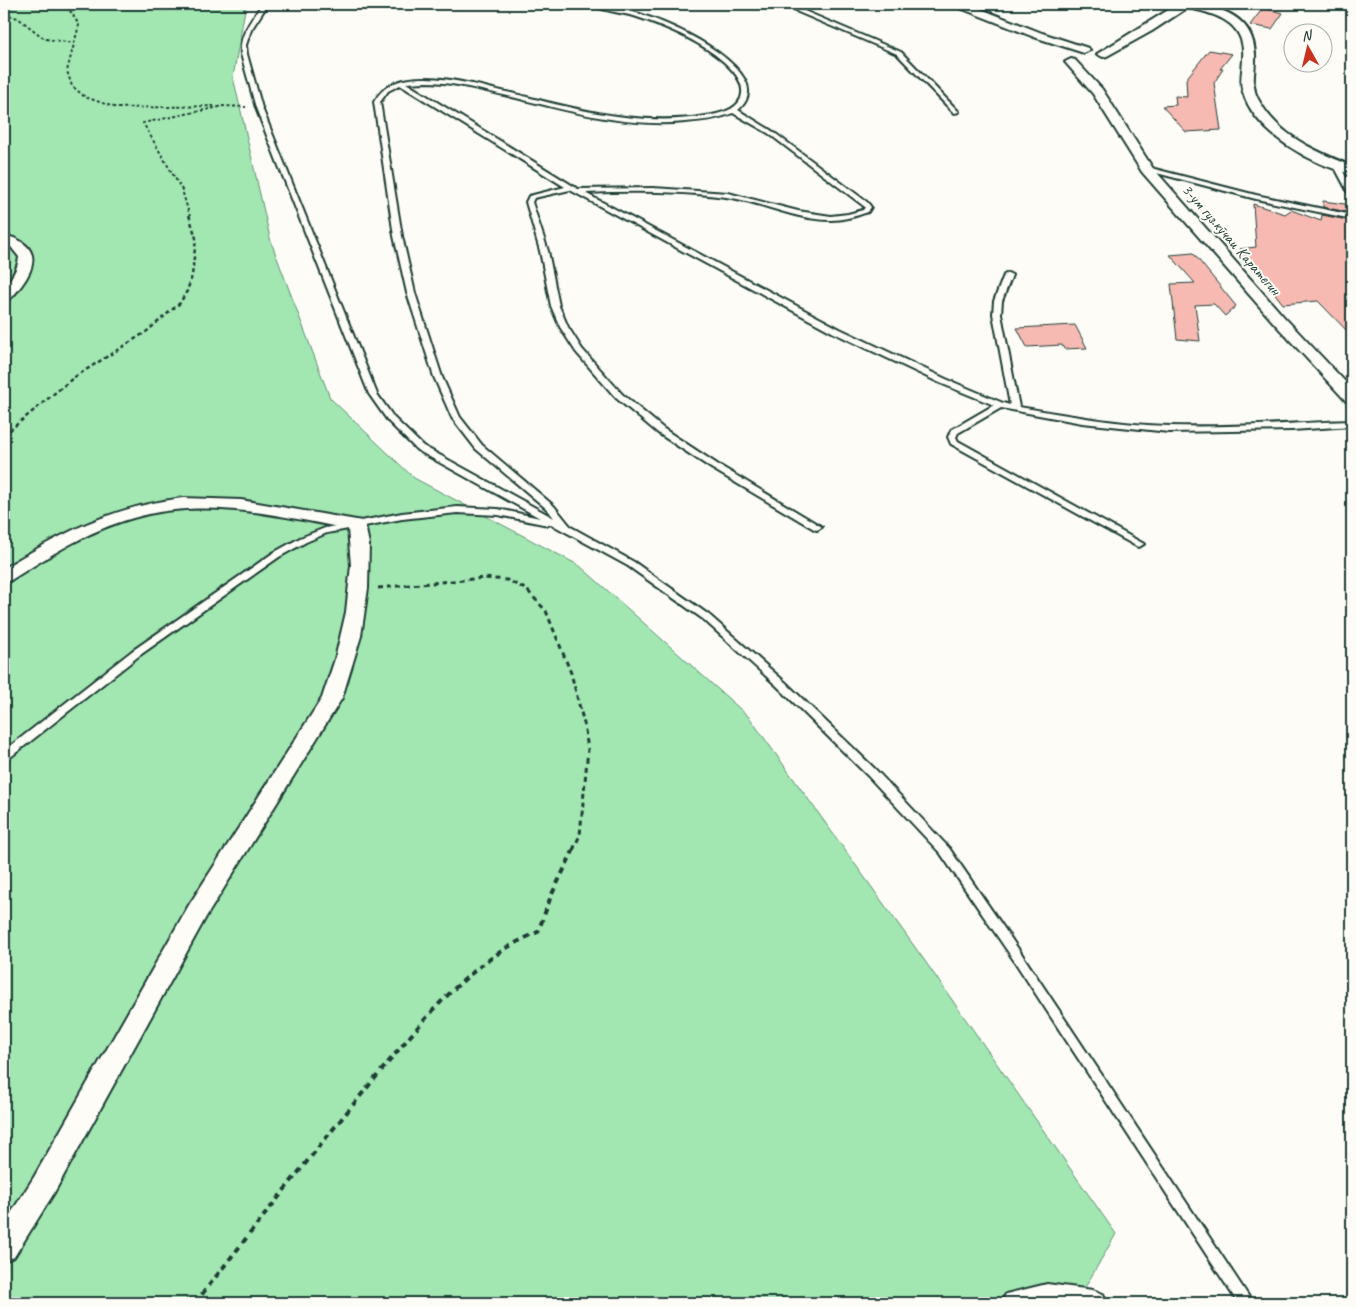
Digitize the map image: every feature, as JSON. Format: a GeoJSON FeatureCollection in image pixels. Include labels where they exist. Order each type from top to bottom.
{"type":"FeatureCollection","features":[{"type":"Feature","properties":{"kind":"street"},"geometry":{"type":"LineString","coordinates":[[959,4],[1038,35],[1084,50],[1098,64],[1098,92]]}},
{"type":"Feature","properties":{"kind":"street"},"geometry":{"type":"LineString","coordinates":[[1084,50],[1069,51],[1067,59],[1098,64],[1185,4],[1232,17],[1244,35],[1250,54],[1246,86],[1260,112],[1288,143],[1352,170]]}},
{"type":"Feature","properties":{"kind":"street","name":"3-ум гуз.кӯчаи Каратегин"},"geometry":{"type":"LineString","coordinates":[[1038,35],[1067,59],[1098,92],[1147,169],[1279,320],[1352,398]]}},
{"type":"Feature","properties":{"kind":"street"},"geometry":{"type":"LineString","coordinates":[[4,239],[21,247],[26,255],[27,265],[22,277],[4,297]]}},
{"type":"Feature","properties":{"kind":"street"},"geometry":{"type":"LineString","coordinates":[[4,576],[40,554],[95,526],[126,514],[155,507],[213,503],[298,514],[356,525],[360,538],[358,590],[352,631],[340,678],[332,698],[197,911],[44,1184],[4,1248]]}},
{"type":"Feature","properties":{"kind":"street"},"geometry":{"type":"LineString","coordinates":[[1016,1303],[1047,1296],[1093,1303]]}},
{"type":"Feature","properties":{"kind":"lane"},"geometry":{"type":"LineString","coordinates":[[265,4],[248,30],[243,45],[259,108],[368,385],[386,416],[420,448],[631,564],[706,617],[781,684],[872,773],[945,851],[1246,1303]]}},
{"type":"Feature","properties":{"kind":"lane"},"geometry":{"type":"LineString","coordinates":[[569,530],[551,508],[479,447],[456,418],[438,376],[411,293],[400,245],[378,108],[379,96],[386,89],[400,82],[421,80],[448,81],[602,117],[656,122],[686,121],[710,117],[733,110],[744,100],[746,87],[741,78],[724,58],[693,38],[662,24],[593,4]]}},
{"type":"Feature","properties":{"kind":"lane"},"geometry":{"type":"LineString","coordinates":[[792,4],[800,11],[899,53],[956,112]]}},
{"type":"Feature","properties":{"kind":"lane"},"geometry":{"type":"LineString","coordinates":[[400,82],[574,189],[836,331],[943,381],[1000,405],[1015,410],[1091,421],[1170,429],[1292,427],[1352,423]]}},
{"type":"Feature","properties":{"kind":"lane"},"geometry":{"type":"LineString","coordinates":[[733,110],[783,141],[864,203],[868,207],[866,211],[844,217],[825,217],[798,213],[754,200],[728,195],[670,190],[574,189],[539,194],[531,197],[529,202],[544,251],[555,306],[564,327],[579,350],[619,396],[660,431],[729,476],[817,528]]}},
{"type":"Feature","properties":{"kind":"lane"},"geometry":{"type":"LineString","coordinates":[[1336,164],[1352,194]]}},
{"type":"Feature","properties":{"kind":"lane"},"geometry":{"type":"LineString","coordinates":[[1147,169],[1256,197],[1352,217]]}},
{"type":"Feature","properties":{"kind":"lane"},"geometry":{"type":"LineString","coordinates":[[1008,275],[998,302],[997,314],[1015,410]]}},
{"type":"Feature","properties":{"kind":"lane"},"geometry":{"type":"LineString","coordinates":[[1000,405],[954,432],[952,437],[954,442],[1139,544]]}},
{"type":"Feature","properties":{"kind":"lane"},"geometry":{"type":"LineString","coordinates":[[4,756],[136,653],[276,555],[302,540],[325,531],[402,516],[457,510],[498,512],[559,524]]}},
{"type":"Feature","properties":{"kind":"path"},"geometry":{"type":"LineString","coordinates":[[61,4],[71,12],[79,25],[67,71],[68,80],[74,88],[93,101],[117,108],[224,106],[259,108]]}},
{"type":"Feature","properties":{"kind":"path"},"geometry":{"type":"LineString","coordinates":[[4,14],[10,14],[21,19],[37,34],[48,39],[75,43]]}},
{"type":"Feature","properties":{"kind":"path"},"geometry":{"type":"LineString","coordinates":[[4,436],[73,378],[146,332],[180,303],[187,291],[192,276],[196,238],[182,190],[143,123],[224,106]]}},
{"type":"Feature","properties":{"kind":"path"},"geometry":{"type":"LineString","coordinates":[[195,1303],[342,1118],[444,997],[475,969],[516,941],[538,932],[551,896],[568,864],[580,834],[588,749],[584,724],[571,673],[546,611],[527,590],[507,580],[484,578],[358,590]]}},
{"type":"Feature","properties":{"kind":"green space"},"geometry":{"type":"Polygon","coordinates":[[[4,4],[246,4],[233,77],[271,242],[330,398],[414,478],[580,566],[749,717],[922,957],[1116,1234],[1076,1303],[4,1303],[4,4]]]}},
{"type":"Feature","properties":{"kind":"building"},"geometry":{"type":"Polygon","coordinates":[[[1263,8],[1283,13],[1272,29],[1250,25],[1263,8]]]}},
{"type":"Feature","properties":{"kind":"building"},"geometry":{"type":"Polygon","coordinates":[[[1209,50],[1232,54],[1220,69],[1223,69],[1214,83],[1221,130],[1186,132],[1162,106],[1176,105],[1175,96],[1187,97],[1186,79],[1209,50]]]}},
{"type":"Feature","properties":{"kind":"building"},"geometry":{"type":"Polygon","coordinates":[[[1323,201],[1352,205],[1352,213],[1323,207],[1323,201]]]}},
{"type":"Feature","properties":{"kind":"building"},"geometry":{"type":"Polygon","coordinates":[[[1253,204],[1285,214],[1291,210],[1321,221],[1322,215],[1352,221],[1352,336],[1318,301],[1283,304],[1240,249],[1256,247],[1253,204]]]}},
{"type":"Feature","properties":{"kind":"building"},"geometry":{"type":"Polygon","coordinates":[[[1193,253],[1236,306],[1225,316],[1214,304],[1195,305],[1200,341],[1177,339],[1171,284],[1195,283],[1170,255],[1193,253]]]}},
{"type":"Feature","properties":{"kind":"building"},"geometry":{"type":"Polygon","coordinates":[[[1075,325],[1087,348],[1064,349],[1062,345],[1027,347],[1017,328],[1075,325]]]}}]}
